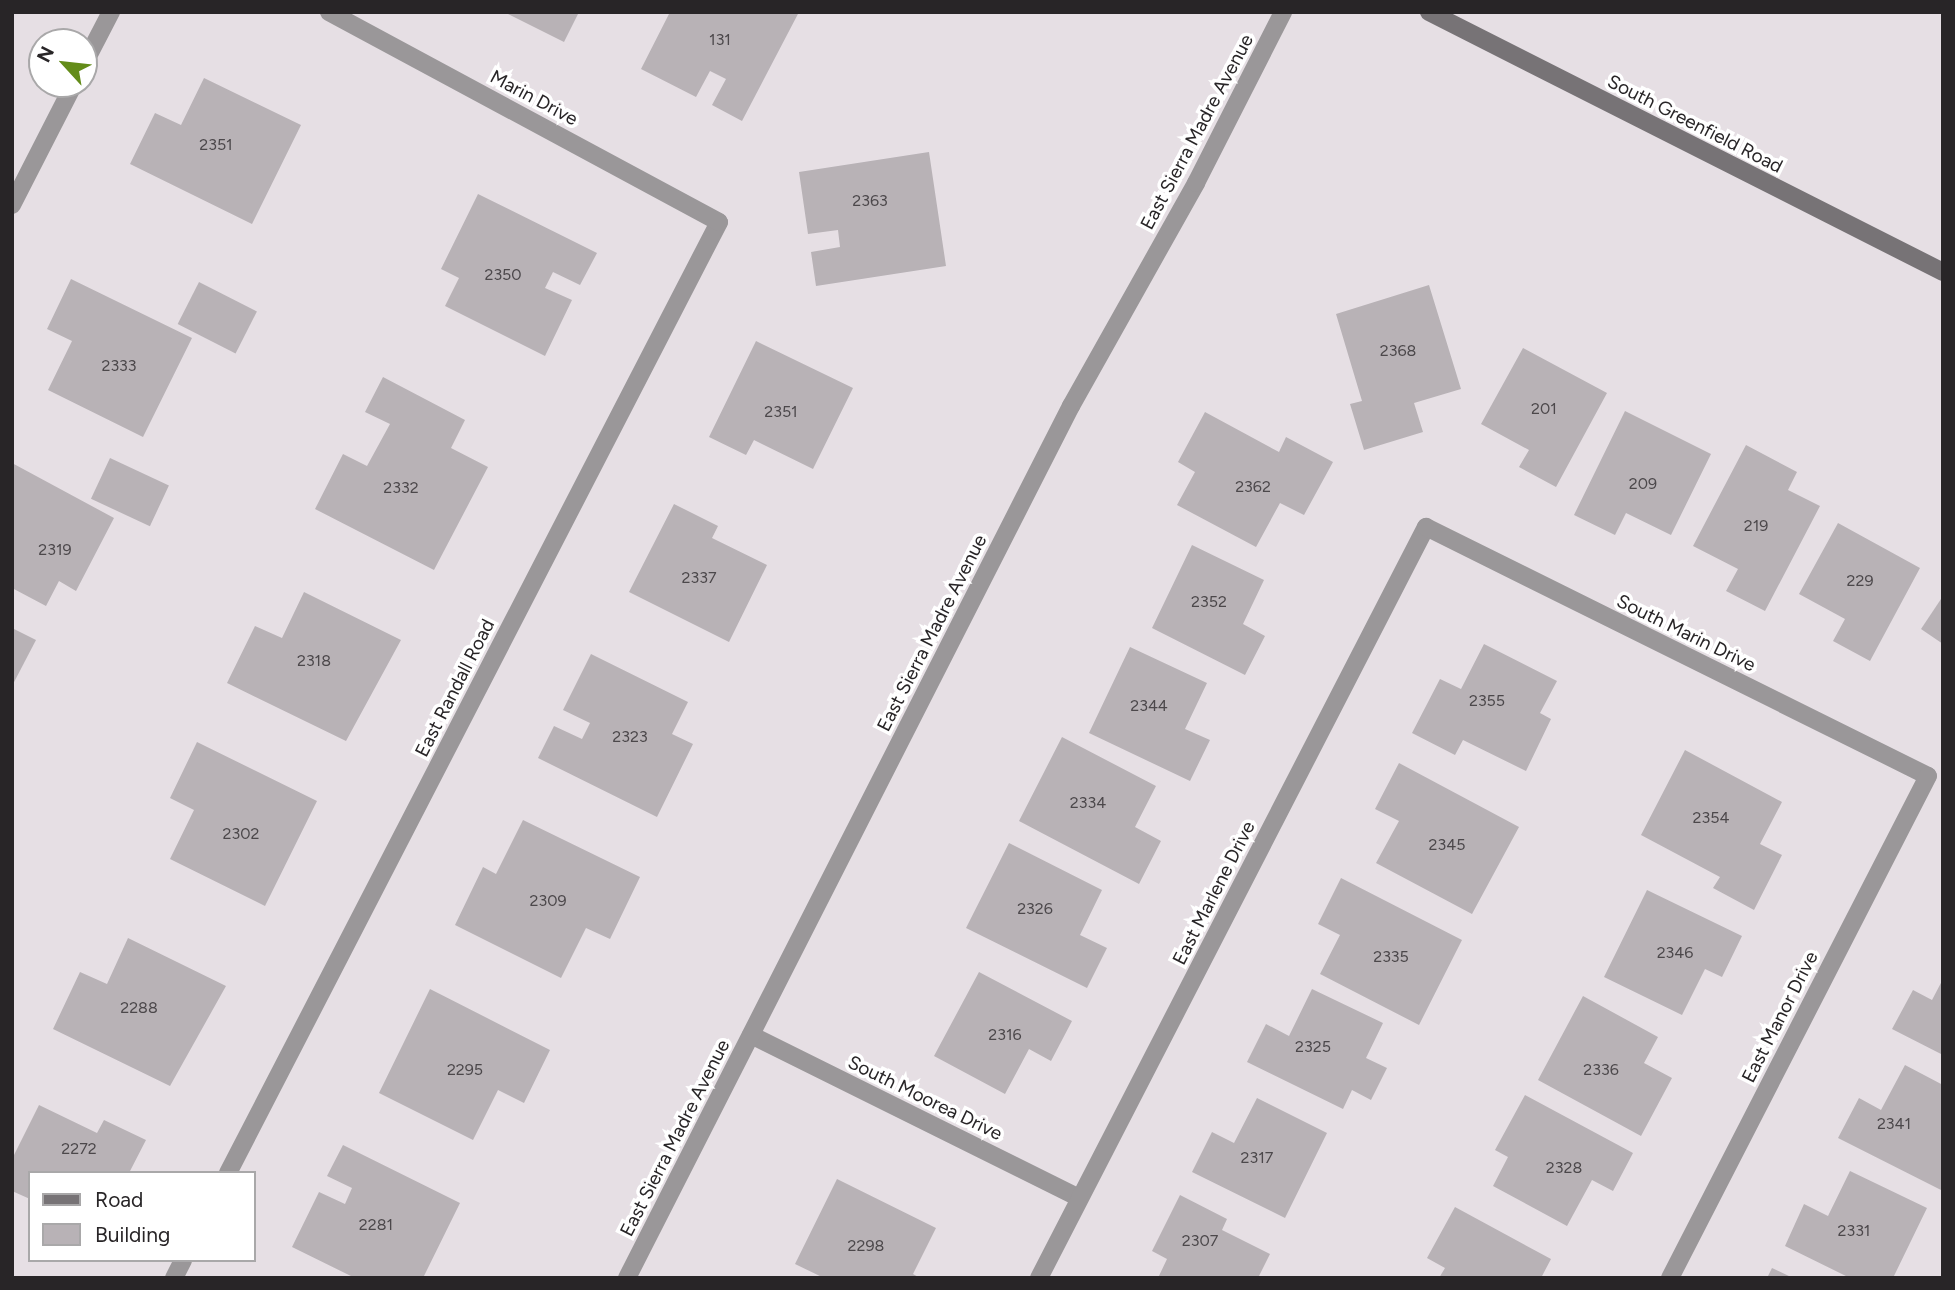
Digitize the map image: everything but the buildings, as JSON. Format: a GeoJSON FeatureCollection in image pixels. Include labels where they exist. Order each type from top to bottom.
{"type":"FeatureCollection","features":[{"type":"Feature","properties":{"kind":"main road","name":"South Greenfield Road"},"geometry":{"type":"LineString","coordinates":[[1429,12],[1943,272]]}},
{"type":"Feature","properties":{"kind":"street"},"geometry":{"type":"LineString","coordinates":[[98,37],[111,12]]}},
{"type":"Feature","properties":{"kind":"street","name":"Marin Drive"},"geometry":{"type":"LineString","coordinates":[[329,12],[719,222]]}},
{"type":"Feature","properties":{"kind":"street","name":"East Sierra Madre Avenue"},"geometry":{"type":"LineString","coordinates":[[627,1278],[1071,406],[1196,183],[1283,12]]}},
{"type":"Feature","properties":{"kind":"street"},"geometry":{"type":"LineString","coordinates":[[12,205],[67,98]]}},
{"type":"Feature","properties":{"kind":"street","name":"East Randall Road"},"geometry":{"type":"LineString","coordinates":[[229,1171],[719,222]]}},
{"type":"Feature","properties":{"kind":"street","name":"South Marin Drive"},"geometry":{"type":"LineString","coordinates":[[1426,527],[1928,776]]}},
{"type":"Feature","properties":{"kind":"street","name":"East Marlene Drive"},"geometry":{"type":"LineString","coordinates":[[1039,1278],[1426,527]]}},
{"type":"Feature","properties":{"kind":"street","name":"East Manor Drive"},"geometry":{"type":"LineString","coordinates":[[1670,1278],[1928,776]]}},
{"type":"Feature","properties":{"kind":"street","name":"South Moorea Drive"},"geometry":{"type":"LineString","coordinates":[[751,1035],[1079,1198]]}},
{"type":"Feature","properties":{"kind":"street"},"geometry":{"type":"LineString","coordinates":[[174,1278],[182,1262]]}}]}
